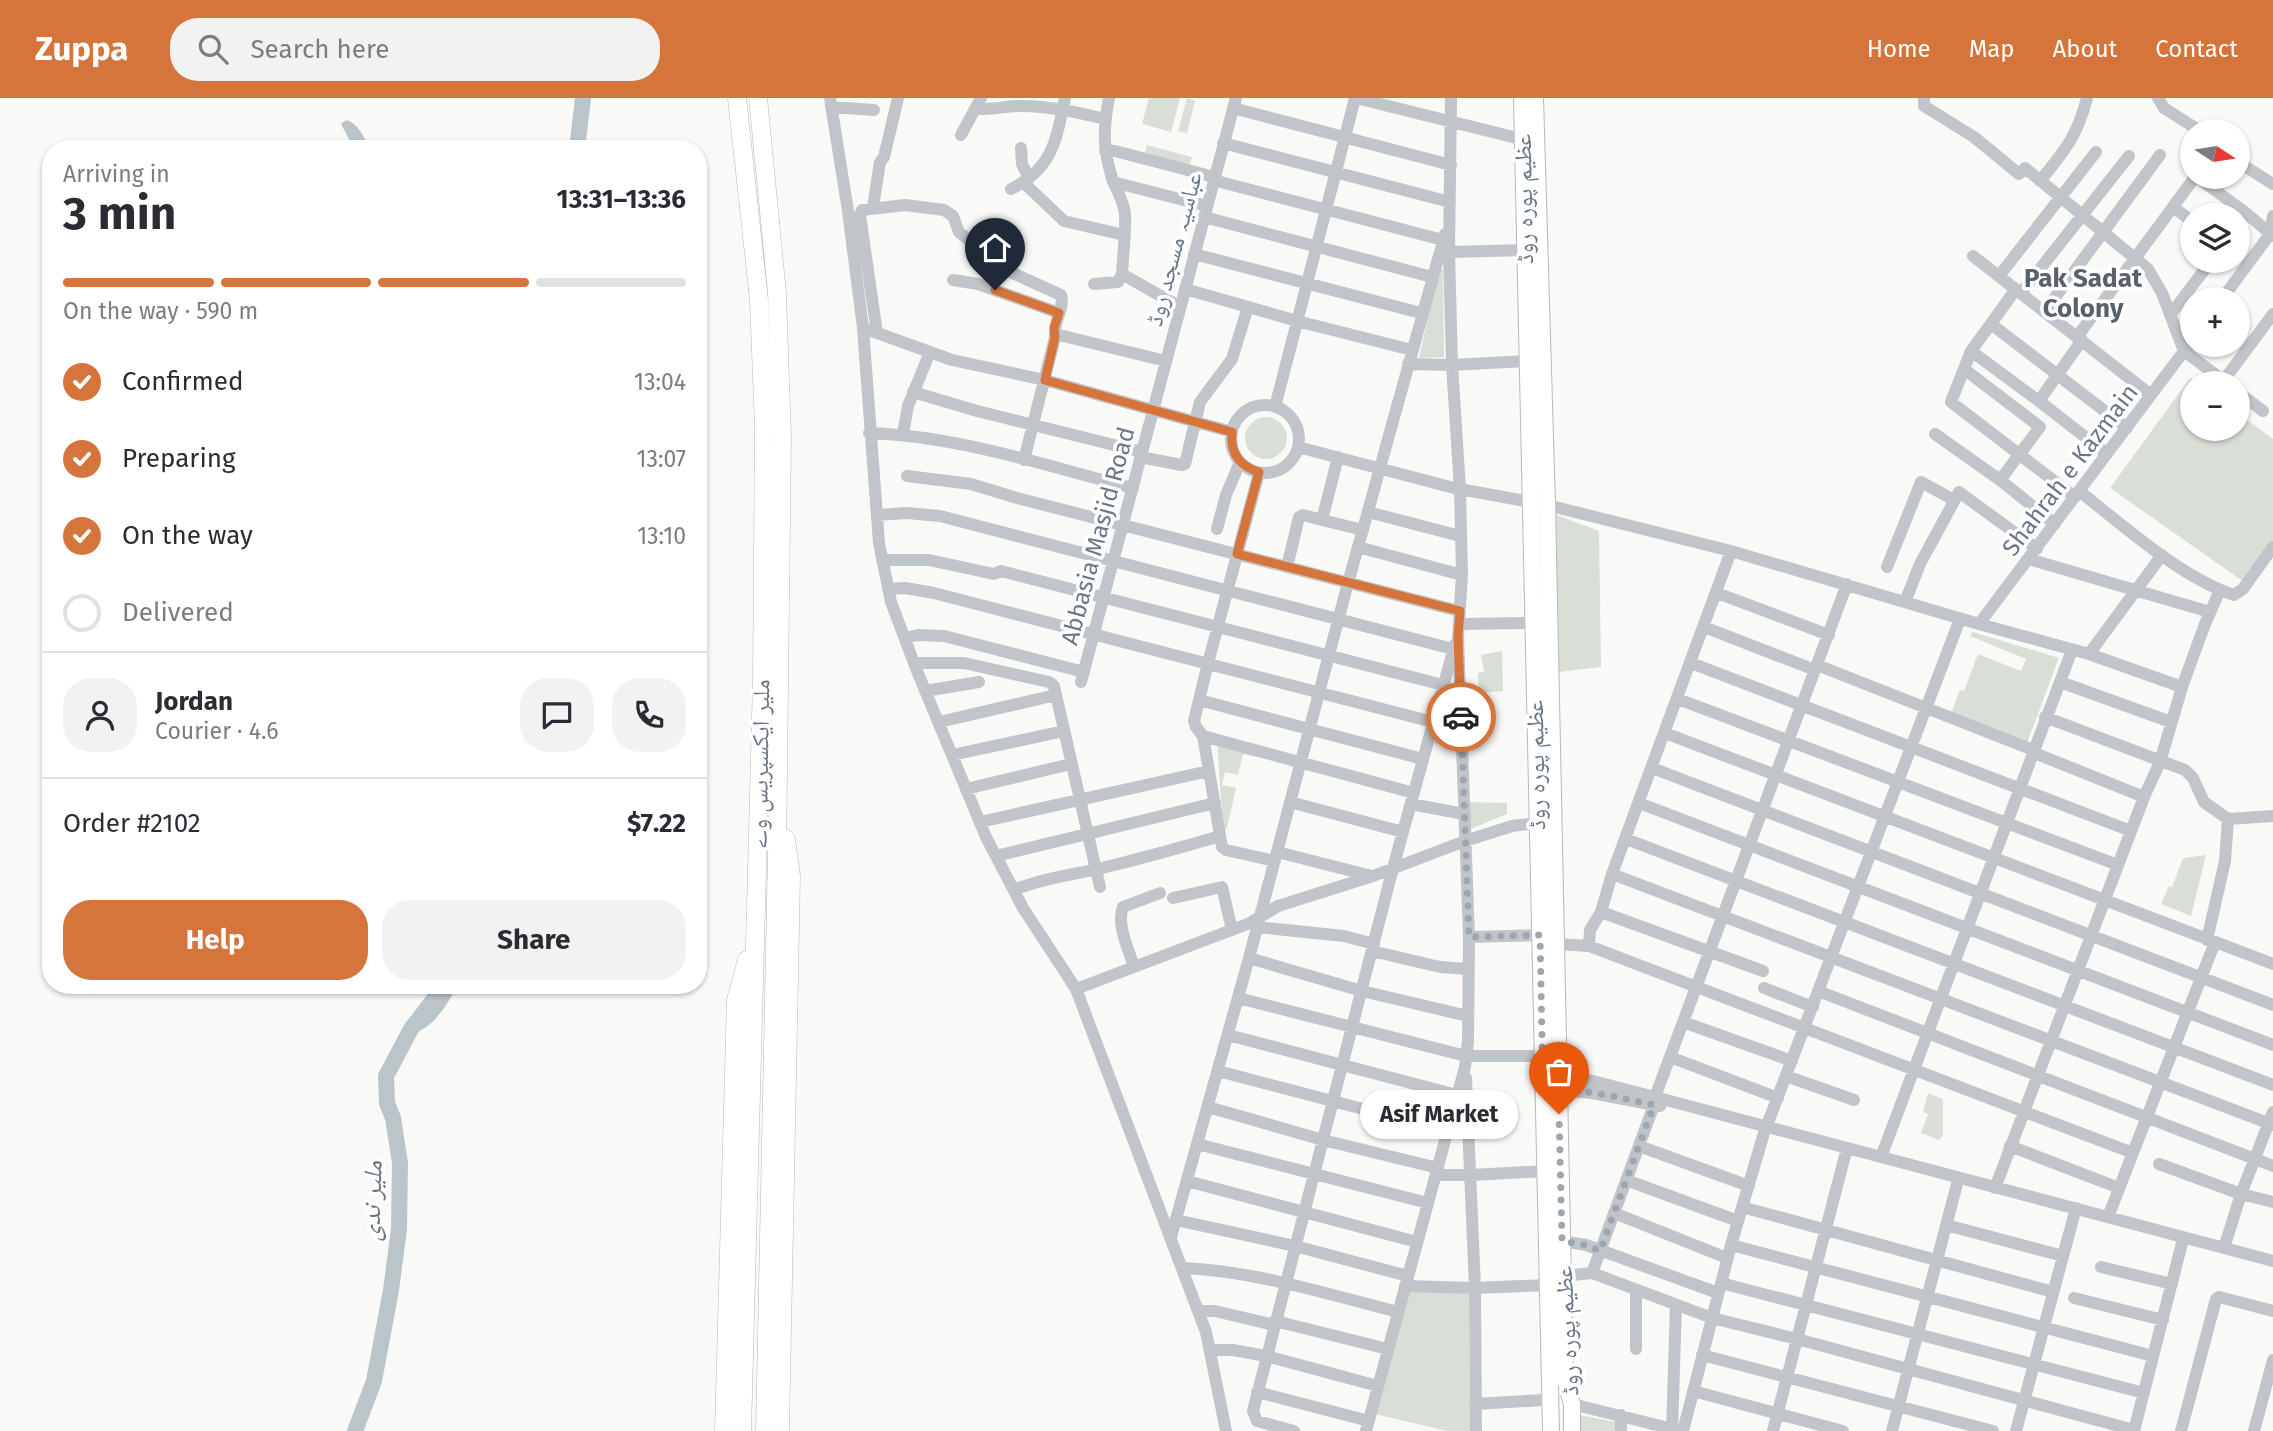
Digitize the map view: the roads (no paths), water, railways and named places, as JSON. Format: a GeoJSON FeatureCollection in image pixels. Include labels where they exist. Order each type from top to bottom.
{"type":"FeatureCollection","features":[{"type":"Feature","properties":{"kind":"highway","name":"ملیر ایکسپریس وے"},"geometry":{"type":"LineString","coordinates":[[737,98],[759,300],[764,428],[762,681],[742,1431]]}},
{"type":"Feature","properties":{"kind":"highway","name":"ملیر ایکسپریس وے"},"geometry":{"type":"LineString","coordinates":[[758,98],[777,293],[782,437],[765,1431]]}},
{"type":"Feature","properties":{"kind":"highway"},"geometry":{"type":"LineString","coordinates":[[777,780],[791,876],[780,1431]]}},
{"type":"Feature","properties":{"kind":"highway"},"geometry":{"type":"LineString","coordinates":[[724,1431],[736,1000],[755,931]]}},
{"type":"Feature","properties":{"kind":"main road","name":"عظیم پورہ روڈ"},"geometry":{"type":"LineString","coordinates":[[1522,98],[1530,141],[1547,505],[1556,944],[1550,1056]]}},
{"type":"Feature","properties":{"kind":"main road","name":"عظیم پورہ روڈ"},"geometry":{"type":"LineString","coordinates":[[1535,98],[1530,141],[1525,250],[1540,935],[1562,1241],[1558,1406],[1572,1431]]}},
{"type":"Feature","properties":{"kind":"main road","name":"عظیم پورہ روڈ"},"geometry":{"type":"LineString","coordinates":[[1542,1431],[1558,1406],[1558,1378],[1547,1285],[1545,1171],[1551,1082]]}},
{"type":"Feature","properties":{"kind":"main road"},"geometry":{"type":"LineString","coordinates":[[1551,1431],[1558,1406]]}},
{"type":"Feature","properties":{"kind":"main road"},"geometry":{"type":"LineString","coordinates":[[1558,1406],[1565,1431]]}},
{"type":"Feature","properties":{"kind":"street"},"geometry":{"type":"LineString","coordinates":[[873,208],[880,162],[884,157],[898,98]]}},
{"type":"Feature","properties":{"kind":"street"},"geometry":{"type":"LineString","coordinates":[[1094,284],[1118,282],[1122,274],[1125,212],[1105,151],[1105,119],[1109,98]]}},
{"type":"Feature","properties":{"kind":"street"},"geometry":{"type":"LineString","coordinates":[[1275,407],[1356,98],[1530,141]]}},
{"type":"Feature","properties":{"kind":"street"},"geometry":{"type":"LineString","coordinates":[[1451,98],[1450,202],[1446,246],[1460,489],[1462,575],[1457,630],[1469,937],[1466,1061],[1475,1288],[1476,1431]]}},
{"type":"Feature","properties":{"kind":"street"},"geometry":{"type":"LineString","coordinates":[[1924,98],[1924,106],[1974,137],[2019,174],[2025,169],[2148,268],[2162,293],[2180,340]]}},
{"type":"Feature","properties":{"kind":"street"},"geometry":{"type":"LineString","coordinates":[[2040,181],[2071,142],[2087,98]]}},
{"type":"Feature","properties":{"kind":"street"},"geometry":{"type":"LineString","coordinates":[[2158,98],[2164,108],[2181,119]]}},
{"type":"Feature","properties":{"kind":"street"},"geometry":{"type":"LineString","coordinates":[[874,110],[831,102],[863,328],[869,433],[888,589],[925,691],[980,822],[1014,890],[1076,989],[1198,1311],[1211,1350],[1226,1431]]}},
{"type":"Feature","properties":{"kind":"street"},"geometry":{"type":"LineString","coordinates":[[961,135],[978,104],[988,110],[1063,103],[1105,119]]}},
{"type":"Feature","properties":{"kind":"street"},"geometry":{"type":"LineString","coordinates":[[1011,189],[1026,180],[1050,155],[1063,103]]}},
{"type":"Feature","properties":{"kind":"street"},"geometry":{"type":"LineString","coordinates":[[1235,103],[1345,137],[1451,165]]}},
{"type":"Feature","properties":{"kind":"street","name":"عباسیہ مسجد روڈ"},"geometry":{"type":"LineString","coordinates":[[1153,410],[1235,103]]}},
{"type":"Feature","properties":{"kind":"street"},"geometry":{"type":"LineString","coordinates":[[1223,143],[1450,202]]}},
{"type":"Feature","properties":{"kind":"street"},"geometry":{"type":"LineString","coordinates":[[1021,148],[1026,180],[1064,221],[1124,235]]}},
{"type":"Feature","properties":{"kind":"street"},"geometry":{"type":"LineString","coordinates":[[1105,151],[1121,152],[1327,208],[1446,246],[1525,250]]}},
{"type":"Feature","properties":{"kind":"street"},"geometry":{"type":"LineString","coordinates":[[1999,276],[2096,152]]}},
{"type":"Feature","properties":{"kind":"street"},"geometry":{"type":"LineString","coordinates":[[2045,312],[2160,155]]}},
{"type":"Feature","properties":{"kind":"street"},"geometry":{"type":"LineString","coordinates":[[2129,156],[1971,351],[1951,402],[2162,555],[2220,590],[2234,595],[2243,589],[2273,547]]}},
{"type":"Feature","properties":{"kind":"street"},"geometry":{"type":"LineString","coordinates":[[2250,170],[2273,184]]}},
{"type":"Feature","properties":{"kind":"street"},"geometry":{"type":"LineString","coordinates":[[1113,182],[1317,247],[1432,277]]}},
{"type":"Feature","properties":{"kind":"street"},"geometry":{"type":"LineString","coordinates":[[2039,401],[2133,258],[2187,189]]}},
{"type":"Feature","properties":{"kind":"street"},"geometry":{"type":"LineString","coordinates":[[2213,189],[2232,203]]}},
{"type":"Feature","properties":{"kind":"street"},"geometry":{"type":"LineString","coordinates":[[877,333],[860,215],[862,209],[905,205],[944,210],[950,213],[959,232],[1006,270],[1062,295],[1045,380],[1024,460]]}},
{"type":"Feature","properties":{"kind":"street"},"geometry":{"type":"LineString","coordinates":[[2173,207],[2180,212]]}},
{"type":"Feature","properties":{"kind":"street"},"geometry":{"type":"LineString","coordinates":[[2250,216],[2272,235]]}},
{"type":"Feature","properties":{"kind":"street"},"geometry":{"type":"LineString","coordinates":[[2250,254],[2272,235],[2273,216]]}},
{"type":"Feature","properties":{"kind":"street"},"geometry":{"type":"LineString","coordinates":[[1171,1237],[1249,958],[1422,313],[1432,277],[1446,246]]}},
{"type":"Feature","properties":{"kind":"street"},"geometry":{"type":"LineString","coordinates":[[1194,254],[1422,313]]}},
{"type":"Feature","properties":{"kind":"street"},"geometry":{"type":"LineString","coordinates":[[1973,256],[2151,395]]}},
{"type":"Feature","properties":{"kind":"street"},"geometry":{"type":"LineString","coordinates":[[2171,314],[2202,273]]}},
{"type":"Feature","properties":{"kind":"street"},"geometry":{"type":"LineString","coordinates":[[1122,274],[1180,307]]}},
{"type":"Feature","properties":{"kind":"street"},"geometry":{"type":"LineString","coordinates":[[953,280],[978,284],[1059,313]]}},
{"type":"Feature","properties":{"kind":"street"},"geometry":{"type":"LineString","coordinates":[[1185,289],[1412,350]]}},
{"type":"Feature","properties":{"kind":"street"},"geometry":{"type":"LineString","coordinates":[[913,392],[1182,465],[1185,464],[1194,422],[1204,394],[1232,359],[1248,307]]}},
{"type":"Feature","properties":{"kind":"street"},"geometry":{"type":"LineString","coordinates":[[2234,371],[2273,314]]}},
{"type":"Feature","properties":{"kind":"street"},"geometry":{"type":"LineString","coordinates":[[1991,324],[2127,428]]}},
{"type":"Feature","properties":{"kind":"street"},"geometry":{"type":"LineString","coordinates":[[863,328],[952,360],[1045,380],[1232,432]]}},
{"type":"Feature","properties":{"kind":"street"},"geometry":{"type":"LineString","coordinates":[[1055,334],[1166,361]]}},
{"type":"Feature","properties":{"kind":"street"},"geometry":{"type":"LineString","coordinates":[[1971,351],[2107,454]]}},
{"type":"Feature","properties":{"kind":"street"},"geometry":{"type":"LineString","coordinates":[[903,434],[908,406],[930,352]]}},
{"type":"Feature","properties":{"kind":"street","name":"Shahrah e Kazmain"},"geometry":{"type":"LineString","coordinates":[[1979,624],[2180,356]]}},
{"type":"Feature","properties":{"kind":"street"},"geometry":{"type":"LineString","coordinates":[[2192,357],[2211,371]]}},
{"type":"Feature","properties":{"kind":"street"},"geometry":{"type":"LineString","coordinates":[[1408,364],[1528,361]]}},
{"type":"Feature","properties":{"kind":"street"},"geometry":{"type":"LineString","coordinates":[[1964,369],[2040,427],[2000,480]]}},
{"type":"Feature","properties":{"kind":"street"},"geometry":{"type":"LineString","coordinates":[[2250,401],[2263,411]]}},
{"type":"Feature","properties":{"kind":"street"},"geometry":{"type":"LineString","coordinates":[[1261,406],[1275,407],[1284,411],[1296,427],[1298,447],[1287,464],[1279,470],[1259,472],[1240,462],[1231,443],[1232,432],[1243,413],[1261,406]]}},
{"type":"Feature","properties":{"kind":"street","name":"Abbasia Masjid Road"},"geometry":{"type":"LineString","coordinates":[[905,638],[918,635],[944,636],[1082,677],[1153,410]]}},
{"type":"Feature","properties":{"kind":"street"},"geometry":{"type":"LineString","coordinates":[[869,433],[903,434],[976,447],[1133,488]]}},
{"type":"Feature","properties":{"kind":"street"},"geometry":{"type":"LineString","coordinates":[[1935,434],[2000,480],[2055,524]]}},
{"type":"Feature","properties":{"kind":"street"},"geometry":{"type":"LineString","coordinates":[[1298,447],[1460,489],[1547,505],[1731,551],[2089,654],[2182,687]]}},
{"type":"Feature","properties":{"kind":"street"},"geometry":{"type":"LineString","coordinates":[[1322,520],[1338,457]]}},
{"type":"Feature","properties":{"kind":"street"},"geometry":{"type":"LineString","coordinates":[[1217,529],[1226,495],[1240,462]]}},
{"type":"Feature","properties":{"kind":"street"},"geometry":{"type":"LineString","coordinates":[[1259,472],[1194,721],[1203,736],[1222,847],[1226,850],[1276,856],[1373,876]]}},
{"type":"Feature","properties":{"kind":"street"},"geometry":{"type":"LineString","coordinates":[[907,476],[971,484],[1348,583],[1457,630]]}},
{"type":"Feature","properties":{"kind":"street"},"geometry":{"type":"LineString","coordinates":[[1887,568],[1921,482],[1954,499]]}},
{"type":"Feature","properties":{"kind":"street"},"geometry":{"type":"LineString","coordinates":[[1905,601],[1920,564],[1959,492],[2033,554],[2136,590],[2210,612]]}},
{"type":"Feature","properties":{"kind":"street"},"geometry":{"type":"LineString","coordinates":[[1368,512],[1460,536]]}},
{"type":"Feature","properties":{"kind":"street"},"geometry":{"type":"LineString","coordinates":[[877,515],[907,513],[940,516],[1339,620],[1457,630],[1533,622]]}},
{"type":"Feature","properties":{"kind":"street"},"geometry":{"type":"LineString","coordinates":[[1287,567],[1299,517],[1303,515],[1363,530]]}},
{"type":"Feature","properties":{"kind":"street"},"geometry":{"type":"LineString","coordinates":[[1358,547],[1462,575]]}},
{"type":"Feature","properties":{"kind":"street"},"geometry":{"type":"LineString","coordinates":[[1589,946],[1590,930],[1601,912],[1612,874],[1731,551]]}},
{"type":"Feature","properties":{"kind":"street"},"geometry":{"type":"LineString","coordinates":[[2089,654],[2162,555]]}},
{"type":"Feature","properties":{"kind":"street"},"geometry":{"type":"LineString","coordinates":[[883,560],[929,560],[994,574],[1001,571],[1443,685]]}},
{"type":"Feature","properties":{"kind":"street"},"geometry":{"type":"LineString","coordinates":[[1592,1273],[1847,584]]}},
{"type":"Feature","properties":{"kind":"street"},"geometry":{"type":"LineString","coordinates":[[888,589],[905,588],[934,593],[1433,722]]}},
{"type":"Feature","properties":{"kind":"street"},"geometry":{"type":"LineString","coordinates":[[1995,1188],[2144,797],[2160,762],[2182,687],[2220,590]]}},
{"type":"Feature","properties":{"kind":"street"},"geometry":{"type":"LineString","coordinates":[[1717,593],[1829,635]]}},
{"type":"Feature","properties":{"kind":"street"},"geometry":{"type":"LineString","coordinates":[[1677,1430],[1693,1391],[1729,1252],[1777,1098],[1960,618]]}},
{"type":"Feature","properties":{"kind":"street"},"geometry":{"type":"LineString","coordinates":[[1704,626],[1927,708],[2144,797]]}},
{"type":"Feature","properties":{"kind":"street"},"geometry":{"type":"LineString","coordinates":[[1294,1431],[1257,1421],[1253,1411],[1457,630]]}},
{"type":"Feature","properties":{"kind":"street"},"geometry":{"type":"LineString","coordinates":[[1881,1157],[2072,650]]}},
{"type":"Feature","properties":{"kind":"street"},"geometry":{"type":"LineString","coordinates":[[914,663],[949,662],[998,669],[1049,682],[1054,686],[1100,887]]}},
{"type":"Feature","properties":{"kind":"street"},"geometry":{"type":"LineString","coordinates":[[1691,663],[2131,831]]}},
{"type":"Feature","properties":{"kind":"street"},"geometry":{"type":"LineString","coordinates":[[925,691],[979,682]]}},
{"type":"Feature","properties":{"kind":"street"},"geometry":{"type":"LineString","coordinates":[[2060,682],[2171,722]]}},
{"type":"Feature","properties":{"kind":"street"},"geometry":{"type":"LineString","coordinates":[[939,722],[1056,695]]}},
{"type":"Feature","properties":{"kind":"street"},"geometry":{"type":"LineString","coordinates":[[1678,699],[2118,865]]}},
{"type":"Feature","properties":{"kind":"street"},"geometry":{"type":"LineString","coordinates":[[1199,700],[1423,759]]}},
{"type":"Feature","properties":{"kind":"street"},"geometry":{"type":"LineString","coordinates":[[2045,717],[2185,770],[2204,802],[2228,819],[2273,816]]}},
{"type":"Feature","properties":{"kind":"street"},"geometry":{"type":"LineString","coordinates":[[952,755],[1064,731]]}},
{"type":"Feature","properties":{"kind":"street"},"geometry":{"type":"LineString","coordinates":[[1665,733],[2273,964]]}},
{"type":"Feature","properties":{"kind":"street"},"geometry":{"type":"LineString","coordinates":[[1203,736],[1300,762],[1464,814]]}},
{"type":"Feature","properties":{"kind":"street"},"geometry":{"type":"LineString","coordinates":[[966,789],[1071,764]]}},
{"type":"Feature","properties":{"kind":"street"},"geometry":{"type":"LineString","coordinates":[[1652,768],[2273,1005]]}},
{"type":"Feature","properties":{"kind":"street"},"geometry":{"type":"LineString","coordinates":[[980,822],[1209,771]]}},
{"type":"Feature","properties":{"kind":"street"},"geometry":{"type":"LineString","coordinates":[[1290,802],[1403,832]]}},
{"type":"Feature","properties":{"kind":"street"},"geometry":{"type":"LineString","coordinates":[[996,856],[1215,803]]}},
{"type":"Feature","properties":{"kind":"street"},"geometry":{"type":"LineString","coordinates":[[1639,803],[2273,1045]]}},
{"type":"Feature","properties":{"kind":"street"},"geometry":{"type":"LineString","coordinates":[[2108,1217],[2202,978],[2225,860],[2228,819]]}},
{"type":"Feature","properties":{"kind":"street"},"geometry":{"type":"LineString","coordinates":[[1076,989],[1258,922],[1278,906],[1373,876],[1465,841],[1512,826],[1537,823]]}},
{"type":"Feature","properties":{"kind":"street"},"geometry":{"type":"LineString","coordinates":[[1014,890],[1034,881],[1062,878],[1220,836]]}},
{"type":"Feature","properties":{"kind":"street"},"geometry":{"type":"LineString","coordinates":[[1626,839],[2273,1085]]}},
{"type":"Feature","properties":{"kind":"street"},"geometry":{"type":"LineString","coordinates":[[1612,874],[2160,1083],[2272,1120],[2241,1194],[2224,1248]]}},
{"type":"Feature","properties":{"kind":"street"},"geometry":{"type":"LineString","coordinates":[[1173,898],[1222,887],[1232,930]]}},
{"type":"Feature","properties":{"kind":"street"},"geometry":{"type":"LineString","coordinates":[[1134,967],[1121,921],[1121,911],[1123,907],[1160,893]]}},
{"type":"Feature","properties":{"kind":"street"},"geometry":{"type":"LineString","coordinates":[[1601,912],[1763,971]]}},
{"type":"Feature","properties":{"kind":"street"},"geometry":{"type":"LineString","coordinates":[[1258,922],[1344,936],[1440,967],[1468,970]]}},
{"type":"Feature","properties":{"kind":"street"},"geometry":{"type":"LineString","coordinates":[[1469,937],[1540,935]]}},
{"type":"Feature","properties":{"kind":"street"},"geometry":{"type":"LineString","coordinates":[[1556,944],[1589,946],[2133,1153]]}},
{"type":"Feature","properties":{"kind":"street"},"geometry":{"type":"LineString","coordinates":[[1249,958],[1362,991],[1468,1016]]}},
{"type":"Feature","properties":{"kind":"street"},"geometry":{"type":"LineString","coordinates":[[1763,988],[1812,1007]]}},
{"type":"Feature","properties":{"kind":"street"},"geometry":{"type":"LineString","coordinates":[[1818,991],[2273,1166]]}},
{"type":"Feature","properties":{"kind":"street"},"geometry":{"type":"LineString","coordinates":[[1238,998],[1466,1061],[1550,1056]]}},
{"type":"Feature","properties":{"kind":"street"},"geometry":{"type":"LineString","coordinates":[[1683,1022],[1792,1061]]}},
{"type":"Feature","properties":{"kind":"street"},"geometry":{"type":"LineString","coordinates":[[1228,1035],[1457,1096]]}},
{"type":"Feature","properties":{"kind":"street"},"geometry":{"type":"LineString","coordinates":[[1670,1058],[1777,1098]]}},
{"type":"Feature","properties":{"kind":"street"},"geometry":{"type":"LineString","coordinates":[[1257,1392],[1367,1426],[1466,1061]]}},
{"type":"Feature","properties":{"kind":"street"},"geometry":{"type":"LineString","coordinates":[[1218,1071],[1447,1131]]}},
{"type":"Feature","properties":{"kind":"street"},"geometry":{"type":"LineString","coordinates":[[1786,1076],[1854,1100]]}},
{"type":"Feature","properties":{"kind":"street"},"geometry":{"type":"LineString","coordinates":[[1551,1082],[1593,1081],[1655,1101],[1846,1151],[1957,1184],[2075,1212],[2108,1217],[2273,1261]]}},
{"type":"Feature","properties":{"kind":"street"},"geometry":{"type":"LineString","coordinates":[[1208,1107],[1437,1171],[1471,1175],[1545,1171]]}},
{"type":"Feature","properties":{"kind":"street"},"geometry":{"type":"LineString","coordinates":[[1198,1144],[1428,1203]]}},
{"type":"Feature","properties":{"kind":"street"},"geometry":{"type":"LineString","coordinates":[[1639,1146],[1749,1186]]}},
{"type":"Feature","properties":{"kind":"street"},"geometry":{"type":"LineString","coordinates":[[2010,1146],[2119,1188]]}},
{"type":"Feature","properties":{"kind":"street"},"geometry":{"type":"LineString","coordinates":[[1846,1151],[1881,1157],[2273,1267]]}},
{"type":"Feature","properties":{"kind":"street"},"geometry":{"type":"LineString","coordinates":[[1773,1431],[1846,1151]]}},
{"type":"Feature","properties":{"kind":"street"},"geometry":{"type":"LineString","coordinates":[[2159,1164],[2241,1194],[2273,1202]]}},
{"type":"Feature","properties":{"kind":"street"},"geometry":{"type":"LineString","coordinates":[[1626,1180],[1738,1221]]}},
{"type":"Feature","properties":{"kind":"street"},"geometry":{"type":"LineString","coordinates":[[1187,1181],[1417,1242]]}},
{"type":"Feature","properties":{"kind":"street"},"geometry":{"type":"LineString","coordinates":[[1892,1431],[1957,1184]]}},
{"type":"Feature","properties":{"kind":"street"},"geometry":{"type":"LineString","coordinates":[[1742,1207],[2053,1292]]}},
{"type":"Feature","properties":{"kind":"street"},"geometry":{"type":"LineString","coordinates":[[2016,1431],[2075,1212]]}},
{"type":"Feature","properties":{"kind":"street"},"geometry":{"type":"LineString","coordinates":[[1614,1213],[1729,1252],[1816,1267],[2153,1356]]}},
{"type":"Feature","properties":{"kind":"street"},"geometry":{"type":"LineString","coordinates":[[1176,1220],[1295,1246],[1406,1281],[1475,1288],[1547,1285]]}},
{"type":"Feature","properties":{"kind":"street"},"geometry":{"type":"LineString","coordinates":[[1946,1225],[2063,1256]]}},
{"type":"Feature","properties":{"kind":"street"},"geometry":{"type":"LineString","coordinates":[[1562,1241],[1586,1245],[1720,1288],[1806,1304],[2144,1393]]}},
{"type":"Feature","properties":{"kind":"street"},"geometry":{"type":"LineString","coordinates":[[1563,1276],[1592,1273],[1712,1318],[2134,1431],[2182,1243]]}},
{"type":"Feature","properties":{"kind":"street"},"geometry":{"type":"LineString","coordinates":[[2101,1267],[2172,1284]]}},
{"type":"Feature","properties":{"kind":"street"},"geometry":{"type":"LineString","coordinates":[[1182,1268],[1216,1271],[1285,1284],[1398,1312]]}},
{"type":"Feature","properties":{"kind":"street"},"geometry":{"type":"LineString","coordinates":[[1636,1290],[1636,1349]]}},
{"type":"Feature","properties":{"kind":"street"},"geometry":{"type":"LineString","coordinates":[[2181,1431],[2216,1299],[2220,1297],[2273,1311]]}},
{"type":"Feature","properties":{"kind":"street"},"geometry":{"type":"LineString","coordinates":[[2074,1298],[2163,1320]]}},
{"type":"Feature","properties":{"kind":"street"},"geometry":{"type":"LineString","coordinates":[[1676,1305],[1677,1430]]}},
{"type":"Feature","properties":{"kind":"street"},"geometry":{"type":"LineString","coordinates":[[1198,1311],[1215,1311],[1388,1349]]}},
{"type":"Feature","properties":{"kind":"street"},"geometry":{"type":"LineString","coordinates":[[1211,1350],[1233,1350],[1266,1356],[1378,1386]]}},
{"type":"Feature","properties":{"kind":"street"},"geometry":{"type":"LineString","coordinates":[[1702,1355],[1993,1431]]}},
{"type":"Feature","properties":{"kind":"street"},"geometry":{"type":"LineString","coordinates":[[2254,1431],[2273,1360]]}},
{"type":"Feature","properties":{"kind":"street"},"geometry":{"type":"LineString","coordinates":[[1693,1391],[1843,1431]]}},
{"type":"Feature","properties":{"kind":"street"},"geometry":{"type":"LineString","coordinates":[[1475,1404],[1558,1406],[1621,1415],[1634,1424],[1677,1430]]}},
{"type":"Feature","properties":{"kind":"street"},"geometry":{"type":"LineString","coordinates":[[1621,1415],[1621,1431]]}},
{"type":"Feature","properties":{"kind":"waterway","name":"ملیر ندی"},"geometry":{"type":"LineString","coordinates":[[578,140],[583,98]]}},
{"type":"Feature","properties":{"kind":"waterway","name":"ملیر ندی"},"geometry":{"type":"LineString","coordinates":[[355,1431],[374,1381],[399,1229],[400,1163],[393,1118],[387,1103],[386,1076],[411,1029],[438,994]]}},
{"type":"Feature","properties":{"kind":"place","name":"Asif Market"},"geometry":{"type":"Point","coordinates":[1559,1114]}},
{"type":"Feature","properties":{"kind":"district","name":"Pak Sadat Colony"},"geometry":{"type":"Point","coordinates":[2083,293]}}]}
